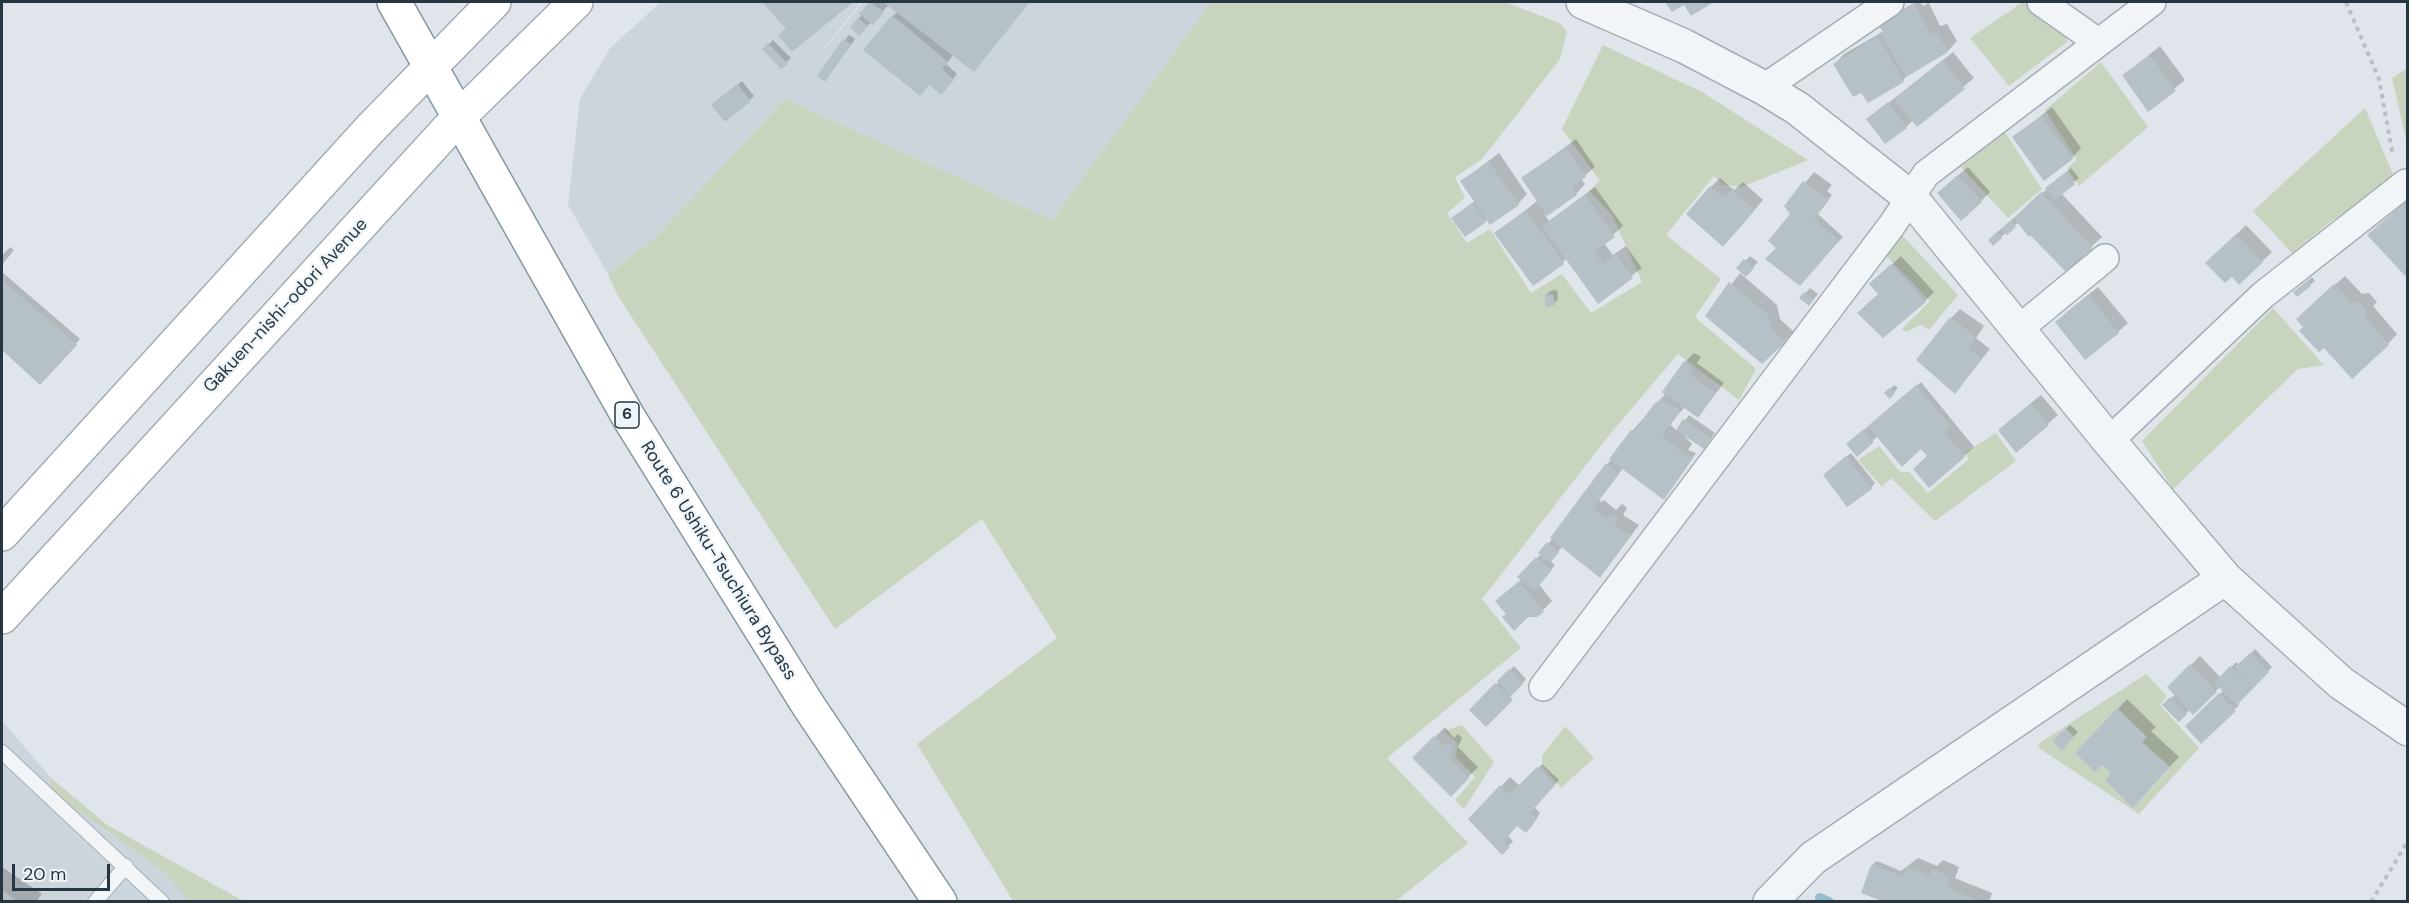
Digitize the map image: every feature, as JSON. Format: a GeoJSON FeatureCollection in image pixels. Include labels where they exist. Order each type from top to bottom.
{"type":"FeatureCollection","features":[{"type":"Feature","properties":{"kind":"main road","name":"6"},"geometry":{"type":"LineString","coordinates":[[394,2],[459,117]]}},
{"type":"Feature","properties":{"kind":"main road"},"geometry":{"type":"LineString","coordinates":[[2,534],[363,137],[494,2]]}},
{"type":"Feature","properties":{"kind":"main road","name":"Gakuen-nishi-odori Avenue"},"geometry":{"type":"LineString","coordinates":[[2,617],[459,117],[576,2]]}},
{"type":"Feature","properties":{"kind":"main road","name":"Route 6 Ushiku-Tsuchiura Bypass"},"geometry":{"type":"LineString","coordinates":[[459,117],[629,418],[808,705],[940,902]]}},
{"type":"Feature","properties":{"kind":"street"},"geometry":{"type":"LineString","coordinates":[[1764,88],[1890,2]]}},
{"type":"Feature","properties":{"kind":"street"},"geometry":{"type":"LineString","coordinates":[[2041,2],[2098,42]]}},
{"type":"Feature","properties":{"kind":"street"},"geometry":{"type":"LineString","coordinates":[[1543,687],[1911,198],[1926,174],[2151,2]]}},
{"type":"Feature","properties":{"kind":"street"},"geometry":{"type":"LineString","coordinates":[[1599,4],[1764,88],[1797,108],[1911,198],[2020,328],[2109,441],[2225,578],[2341,683],[2408,729]]}},
{"type":"Feature","properties":{"kind":"street"},"geometry":{"type":"LineString","coordinates":[[2109,441],[2264,295],[2406,183]]}},
{"type":"Feature","properties":{"kind":"street"},"geometry":{"type":"LineString","coordinates":[[2020,328],[2105,258]]}},
{"type":"Feature","properties":{"kind":"street"},"geometry":{"type":"LineString","coordinates":[[1770,902],[1813,858],[2225,578]]}},
{"type":"Feature","properties":{"kind":"lane"},"geometry":{"type":"LineString","coordinates":[[2,752],[162,902]]}},
{"type":"Feature","properties":{"kind":"lane"},"geometry":{"type":"LineString","coordinates":[[95,902],[126,866]]}},
{"type":"Feature","properties":{"kind":"path"},"geometry":{"type":"LineString","coordinates":[[2346,2],[2379,79],[2391,152],[2406,183]]}},
{"type":"Feature","properties":{"kind":"path"},"geometry":{"type":"LineString","coordinates":[[2371,902],[2408,841]]}},
{"type":"Feature","properties":{"kind":"shaded area"},"geometry":{"type":"Polygon","coordinates":[[[661,2],[861,2],[798,82],[863,2],[1211,2],[1052,220],[785,99],[656,237],[608,274],[568,205],[580,99],[610,48],[661,2]]]}},
{"type":"Feature","properties":{"kind":"shaded area"},"geometry":{"type":"Polygon","coordinates":[[[3,722],[51,778],[107,825],[243,901],[2,901],[3,722]]]}},
{"type":"Feature","properties":{"kind":"green space"},"geometry":{"type":"Polygon","coordinates":[[[1211,2],[1505,2],[1559,23],[1567,31],[1560,59],[1482,159],[1455,177],[1465,198],[1447,213],[1467,243],[1490,229],[1531,293],[1562,274],[1591,313],[1642,282],[1612,215],[1589,191],[1600,181],[1562,129],[1603,45],[1702,92],[1808,160],[1742,187],[1723,185],[1714,176],[1666,235],[1721,279],[1695,317],[1756,369],[1739,400],[1678,354],[1610,434],[1482,599],[1521,648],[1387,758],[1468,843],[1396,901],[1013,901],[917,744],[1057,638],[982,519],[835,629],[618,296],[608,274],[656,237],[785,99],[1052,220],[1211,2]]]}},
{"type":"Feature","properties":{"kind":"green space"},"geometry":{"type":"Polygon","coordinates":[[[2023,2],[2066,27],[2067,42],[2009,86],[1970,38],[2023,2]]]}},
{"type":"Feature","properties":{"kind":"green space"},"geometry":{"type":"Polygon","coordinates":[[[2101,62],[2148,127],[2079,186],[2067,168],[2077,160],[2045,110],[2101,62]]]}},
{"type":"Feature","properties":{"kind":"green space"},"geometry":{"type":"Polygon","coordinates":[[[2407,68],[2407,143],[2392,78],[2407,68]]]}},
{"type":"Feature","properties":{"kind":"green space"},"geometry":{"type":"Polygon","coordinates":[[[2365,108],[2395,179],[2330,222],[2292,253],[2253,211],[2365,108]]]}},
{"type":"Feature","properties":{"kind":"green space"},"geometry":{"type":"Polygon","coordinates":[[[2005,132],[2042,189],[2008,218],[1961,167],[2005,132]]]}},
{"type":"Feature","properties":{"kind":"green space"},"geometry":{"type":"Polygon","coordinates":[[[1902,235],[1958,295],[1929,330],[1921,325],[1906,332],[1902,329],[1930,301],[1886,256],[1902,235]]]}},
{"type":"Feature","properties":{"kind":"green space"},"geometry":{"type":"Polygon","coordinates":[[[2273,308],[2324,365],[2298,369],[2173,489],[2142,441],[2273,308]]]}},
{"type":"Feature","properties":{"kind":"green space"},"geometry":{"type":"Polygon","coordinates":[[[1996,433],[2016,461],[1935,521],[1891,478],[1882,487],[1858,460],[1879,446],[1900,472],[1909,472],[1928,493],[1968,460],[1966,452],[1996,433]]]}},
{"type":"Feature","properties":{"kind":"green space"},"geometry":{"type":"Polygon","coordinates":[[[2146,674],[2167,696],[2160,705],[2199,748],[2139,814],[2040,749],[2038,744],[2146,674]],[[2117,708],[2075,753],[2095,772],[2102,765],[2111,773],[2105,781],[2133,808],[2170,768],[2142,742],[2147,737],[2117,708]],[[2064,728],[2052,741],[2062,751],[2074,737],[2064,728]]]}},
{"type":"Feature","properties":{"kind":"green space"},"geometry":{"type":"Polygon","coordinates":[[[1462,725],[1494,762],[1464,809],[1455,800],[1475,777],[1455,756],[1458,744],[1444,731],[1462,725]]]}},
{"type":"Feature","properties":{"kind":"green space"},"geometry":{"type":"Polygon","coordinates":[[[1565,726],[1594,758],[1561,788],[1542,766],[1542,756],[1565,726]]]}},
{"type":"Feature","properties":{"kind":"green space"},"geometry":{"type":"Polygon","coordinates":[[[51,778],[107,825],[243,901],[189,901],[165,872],[50,790],[51,778]]]}},
{"type":"Feature","properties":{"kind":"building"},"geometry":{"type":"Polygon","coordinates":[[[762,2],[852,3],[792,52],[778,35],[786,29],[762,2]]]}},
{"type":"Feature","properties":{"kind":"building"},"geometry":{"type":"Polygon","coordinates":[[[870,2],[884,12],[873,25],[859,14],[870,2]]]}},
{"type":"Feature","properties":{"kind":"building"},"geometry":{"type":"Polygon","coordinates":[[[883,2],[1030,2],[974,72],[883,2]]]}},
{"type":"Feature","properties":{"kind":"building"},"geometry":{"type":"Polygon","coordinates":[[[1665,2],[1714,2],[1691,16],[1684,5],[1672,12],[1665,2]]]}},
{"type":"Feature","properties":{"kind":"building"},"geometry":{"type":"Polygon","coordinates":[[[1914,3],[1931,35],[1937,33],[1948,52],[1906,77],[1880,33],[1883,32],[1878,24],[1914,3]]]}},
{"type":"Feature","properties":{"kind":"building"},"geometry":{"type":"Polygon","coordinates":[[[892,15],[948,62],[942,69],[954,80],[941,95],[929,85],[920,96],[863,50],[892,15]]]}},
{"type":"Feature","properties":{"kind":"building"},"geometry":{"type":"Polygon","coordinates":[[[858,18],[868,26],[859,36],[850,27],[858,18]]]}},
{"type":"Feature","properties":{"kind":"building"},"geometry":{"type":"Polygon","coordinates":[[[1878,36],[1904,82],[1868,103],[1861,93],[1853,97],[1833,64],[1878,36]]]}},
{"type":"Feature","properties":{"kind":"building"},"geometry":{"type":"Polygon","coordinates":[[[843,39],[851,44],[825,82],[817,76],[843,39]]]}},
{"type":"Feature","properties":{"kind":"building"},"geometry":{"type":"Polygon","coordinates":[[[768,43],[788,64],[781,69],[762,49],[768,43]]]}},
{"type":"Feature","properties":{"kind":"building"},"geometry":{"type":"Polygon","coordinates":[[[2150,55],[2176,91],[2148,112],[2122,75],[2150,55]]]}},
{"type":"Feature","properties":{"kind":"building"},"geometry":{"type":"Polygon","coordinates":[[[1943,60],[1965,89],[1917,127],[1894,99],[1943,60]]]}},
{"type":"Feature","properties":{"kind":"building"},"geometry":{"type":"Polygon","coordinates":[[[737,84],[751,101],[725,122],[711,105],[737,84]]]}},
{"type":"Feature","properties":{"kind":"building"},"geometry":{"type":"Polygon","coordinates":[[[1888,102],[1907,128],[1885,144],[1866,119],[1888,102]]]}},
{"type":"Feature","properties":{"kind":"building"},"geometry":{"type":"Polygon","coordinates":[[[2041,116],[2073,159],[2044,181],[2012,137],[2041,116]]]}},
{"type":"Feature","properties":{"kind":"building"},"geometry":{"type":"Polygon","coordinates":[[[1566,147],[1586,177],[1572,187],[1577,195],[1547,216],[1521,178],[1566,147]]]}},
{"type":"Feature","properties":{"kind":"building"},"geometry":{"type":"Polygon","coordinates":[[[1489,162],[1519,205],[1490,225],[1460,181],[1489,162]]]}},
{"type":"Feature","properties":{"kind":"building"},"geometry":{"type":"Polygon","coordinates":[[[2066,172],[2075,184],[2055,200],[2045,188],[2066,172]]]}},
{"type":"Feature","properties":{"kind":"building"},"geometry":{"type":"Polygon","coordinates":[[[1958,175],[1982,202],[1961,221],[1937,193],[1958,175]]]}},
{"type":"Feature","properties":{"kind":"building"},"geometry":{"type":"Polygon","coordinates":[[[1803,181],[1829,200],[1814,219],[1839,241],[1800,286],[1765,259],[1776,248],[1768,241],[1790,214],[1784,206],[1803,181]]]}},
{"type":"Feature","properties":{"kind":"building"},"geometry":{"type":"Polygon","coordinates":[[[1710,186],[1723,198],[1732,190],[1755,210],[1723,247],[1686,214],[1710,186]]]}},
{"type":"Feature","properties":{"kind":"building"},"geometry":{"type":"Polygon","coordinates":[[[2041,192],[2093,248],[2066,272],[2031,236],[2028,236],[2014,218],[2041,192]]]}},
{"type":"Feature","properties":{"kind":"building"},"geometry":{"type":"Polygon","coordinates":[[[1585,195],[1615,237],[1594,252],[1603,264],[1616,254],[1633,278],[1598,304],[1542,226],[1585,195]]]}},
{"type":"Feature","properties":{"kind":"building"},"geometry":{"type":"Polygon","coordinates":[[[1472,203],[1486,222],[1465,237],[1451,218],[1472,203]]]}},
{"type":"Feature","properties":{"kind":"building"},"geometry":{"type":"Polygon","coordinates":[[[2402,205],[2408,211],[2408,279],[2367,235],[2402,205]]]}},
{"type":"Feature","properties":{"kind":"building"},"geometry":{"type":"Polygon","coordinates":[[[1526,210],[1564,264],[1533,286],[1494,233],[1526,210]]]}},
{"type":"Feature","properties":{"kind":"building"},"geometry":{"type":"Polygon","coordinates":[[[2011,221],[2016,227],[2007,235],[2001,229],[2011,221]]]}},
{"type":"Feature","properties":{"kind":"building"},"geometry":{"type":"Polygon","coordinates":[[[1997,232],[2002,238],[1993,246],[1988,240],[1997,232]]]}},
{"type":"Feature","properties":{"kind":"building"},"geometry":{"type":"Polygon","coordinates":[[[2236,234],[2263,262],[2239,285],[2232,277],[2225,283],[2205,263],[2236,234]]]}},
{"type":"Feature","properties":{"kind":"building"},"geometry":{"type":"Polygon","coordinates":[[[1744,259],[1754,268],[1746,277],[1736,268],[1744,259]]]}},
{"type":"Feature","properties":{"kind":"building"},"geometry":{"type":"Polygon","coordinates":[[[1891,264],[1926,302],[1883,338],[1857,313],[1878,294],[1869,284],[1891,264]]]}},
{"type":"Feature","properties":{"kind":"building"},"geometry":{"type":"Polygon","coordinates":[[[2,280],[77,345],[40,385],[2,350],[2,280]]]}},
{"type":"Feature","properties":{"kind":"building"},"geometry":{"type":"Polygon","coordinates":[[[2307,281],[2311,286],[2297,297],[2293,292],[2307,281]]]}},
{"type":"Feature","properties":{"kind":"building"},"geometry":{"type":"Polygon","coordinates":[[[1729,282],[1768,315],[1771,329],[1786,342],[1762,364],[1705,316],[1729,282]]]}},
{"type":"Feature","properties":{"kind":"building"},"geometry":{"type":"Polygon","coordinates":[[[2334,284],[2352,303],[2359,302],[2368,313],[2364,316],[2389,345],[2352,379],[2324,348],[2319,352],[2299,331],[2303,327],[2296,319],[2334,284]]]}},
{"type":"Feature","properties":{"kind":"building"},"geometry":{"type":"Polygon","coordinates":[[[1804,292],[1814,299],[1809,306],[1799,298],[1804,292]]]}},
{"type":"Feature","properties":{"kind":"building"},"geometry":{"type":"Polygon","coordinates":[[[1553,294],[1555,305],[1546,307],[1544,295],[1553,294]]]}},
{"type":"Feature","properties":{"kind":"building"},"geometry":{"type":"Polygon","coordinates":[[[2088,295],[2119,333],[2085,360],[2055,322],[2088,295]]]}},
{"type":"Feature","properties":{"kind":"building"},"geometry":{"type":"Polygon","coordinates":[[[1950,317],[1976,337],[1968,348],[1982,359],[1955,394],[1916,360],[1950,317]]]}},
{"type":"Feature","properties":{"kind":"building"},"geometry":{"type":"Polygon","coordinates":[[[1684,361],[1693,368],[1688,373],[1716,393],[1698,418],[1662,392],[1684,361]]]}},
{"type":"Feature","properties":{"kind":"building"},"geometry":{"type":"Polygon","coordinates":[[[1916,385],[1951,427],[1944,432],[1965,457],[1929,488],[1913,469],[1927,456],[1921,449],[1902,467],[1868,426],[1916,385]]]}},
{"type":"Feature","properties":{"kind":"building"},"geometry":{"type":"Polygon","coordinates":[[[1889,388],[1895,393],[1890,399],[1884,393],[1889,388]]]}},
{"type":"Feature","properties":{"kind":"building"},"geometry":{"type":"Polygon","coordinates":[[[1662,399],[1681,411],[1662,435],[1683,454],[1693,458],[1664,500],[1609,459],[1631,430],[1635,431],[1654,404],[1662,399]]]}},
{"type":"Feature","properties":{"kind":"building"},"geometry":{"type":"Polygon","coordinates":[[[2031,403],[2049,425],[2016,453],[1998,430],[2031,403]]]}},
{"type":"Feature","properties":{"kind":"building"},"geometry":{"type":"Polygon","coordinates":[[[1683,419],[1711,438],[1704,449],[1676,430],[1683,419]]]}},
{"type":"Feature","properties":{"kind":"building"},"geometry":{"type":"Polygon","coordinates":[[[1864,429],[1874,442],[1857,457],[1846,444],[1864,429]]]}},
{"type":"Feature","properties":{"kind":"building"},"geometry":{"type":"Polygon","coordinates":[[[1846,456],[1872,489],[1847,507],[1823,475],[1846,456]]]}},
{"type":"Feature","properties":{"kind":"building"},"geometry":{"type":"Polygon","coordinates":[[[1606,463],[1619,474],[1593,508],[1606,519],[1611,513],[1618,518],[1614,525],[1630,535],[1600,578],[1550,538],[1606,463]]]}},
{"type":"Feature","properties":{"kind":"building"},"geometry":{"type":"Polygon","coordinates":[[[1547,542],[1559,552],[1550,563],[1538,553],[1547,542]]]}},
{"type":"Feature","properties":{"kind":"building"},"geometry":{"type":"Polygon","coordinates":[[[1536,557],[1552,570],[1534,591],[1517,577],[1536,557]]]}},
{"type":"Feature","properties":{"kind":"building"},"geometry":{"type":"Polygon","coordinates":[[[1519,581],[1544,612],[1537,617],[1528,617],[1514,631],[1502,617],[1506,614],[1495,601],[1519,581]]]}},
{"type":"Feature","properties":{"kind":"building"},"geometry":{"type":"Polygon","coordinates":[[[2250,653],[2269,672],[2237,705],[2214,683],[2230,666],[2251,685],[2235,667],[2250,653]]]}},
{"type":"Feature","properties":{"kind":"building"},"geometry":{"type":"Polygon","coordinates":[[[2190,664],[2217,692],[2193,715],[2167,687],[2190,664]]]}},
{"type":"Feature","properties":{"kind":"building"},"geometry":{"type":"Polygon","coordinates":[[[1509,669],[1523,684],[1511,696],[1497,681],[1509,669]]]}},
{"type":"Feature","properties":{"kind":"building"},"geometry":{"type":"Polygon","coordinates":[[[1495,683],[1513,700],[1486,727],[1469,710],[1495,683]]]}},
{"type":"Feature","properties":{"kind":"building"},"geometry":{"type":"Polygon","coordinates":[[[2219,693],[2236,711],[2201,744],[2185,726],[2219,693]]]}},
{"type":"Feature","properties":{"kind":"building"},"geometry":{"type":"Polygon","coordinates":[[[2170,697],[2187,714],[2179,722],[2162,705],[2170,697]]]}},
{"type":"Feature","properties":{"kind":"building"},"geometry":{"type":"Polygon","coordinates":[[[2117,708],[2147,737],[2142,742],[2170,767],[2133,808],[2105,781],[2111,773],[2102,765],[2095,772],[2075,753],[2117,708]]]}},
{"type":"Feature","properties":{"kind":"building"},"geometry":{"type":"Polygon","coordinates":[[[2065,728],[2074,737],[2062,751],[2052,741],[2065,728]]]}},
{"type":"Feature","properties":{"kind":"building"},"geometry":{"type":"Polygon","coordinates":[[[1434,736],[1444,746],[1448,743],[1454,748],[1449,757],[1469,778],[1451,797],[1412,758],[1434,736]]]}},
{"type":"Feature","properties":{"kind":"building"},"geometry":{"type":"Polygon","coordinates":[[[1537,767],[1555,785],[1530,813],[1537,819],[1526,833],[1517,826],[1504,841],[1510,847],[1502,855],[1468,819],[1500,785],[1510,794],[1537,767]]]}},
{"type":"Feature","properties":{"kind":"building"},"geometry":{"type":"Polygon","coordinates":[[[1871,865],[1903,876],[1907,867],[1929,876],[1932,869],[1950,877],[1947,887],[1980,902],[1884,902],[1861,893],[1871,865]]]}},
{"type":"Feature","properties":{"kind":"building"},"geometry":{"type":"Polygon","coordinates":[[[2,890],[18,902],[2,902],[2,890]]]}},
{"type":"Feature","properties":{"kind":"waterway"},"geometry":{"type":"LineString","coordinates":[[1820,898],[1829,902]]}}]}
